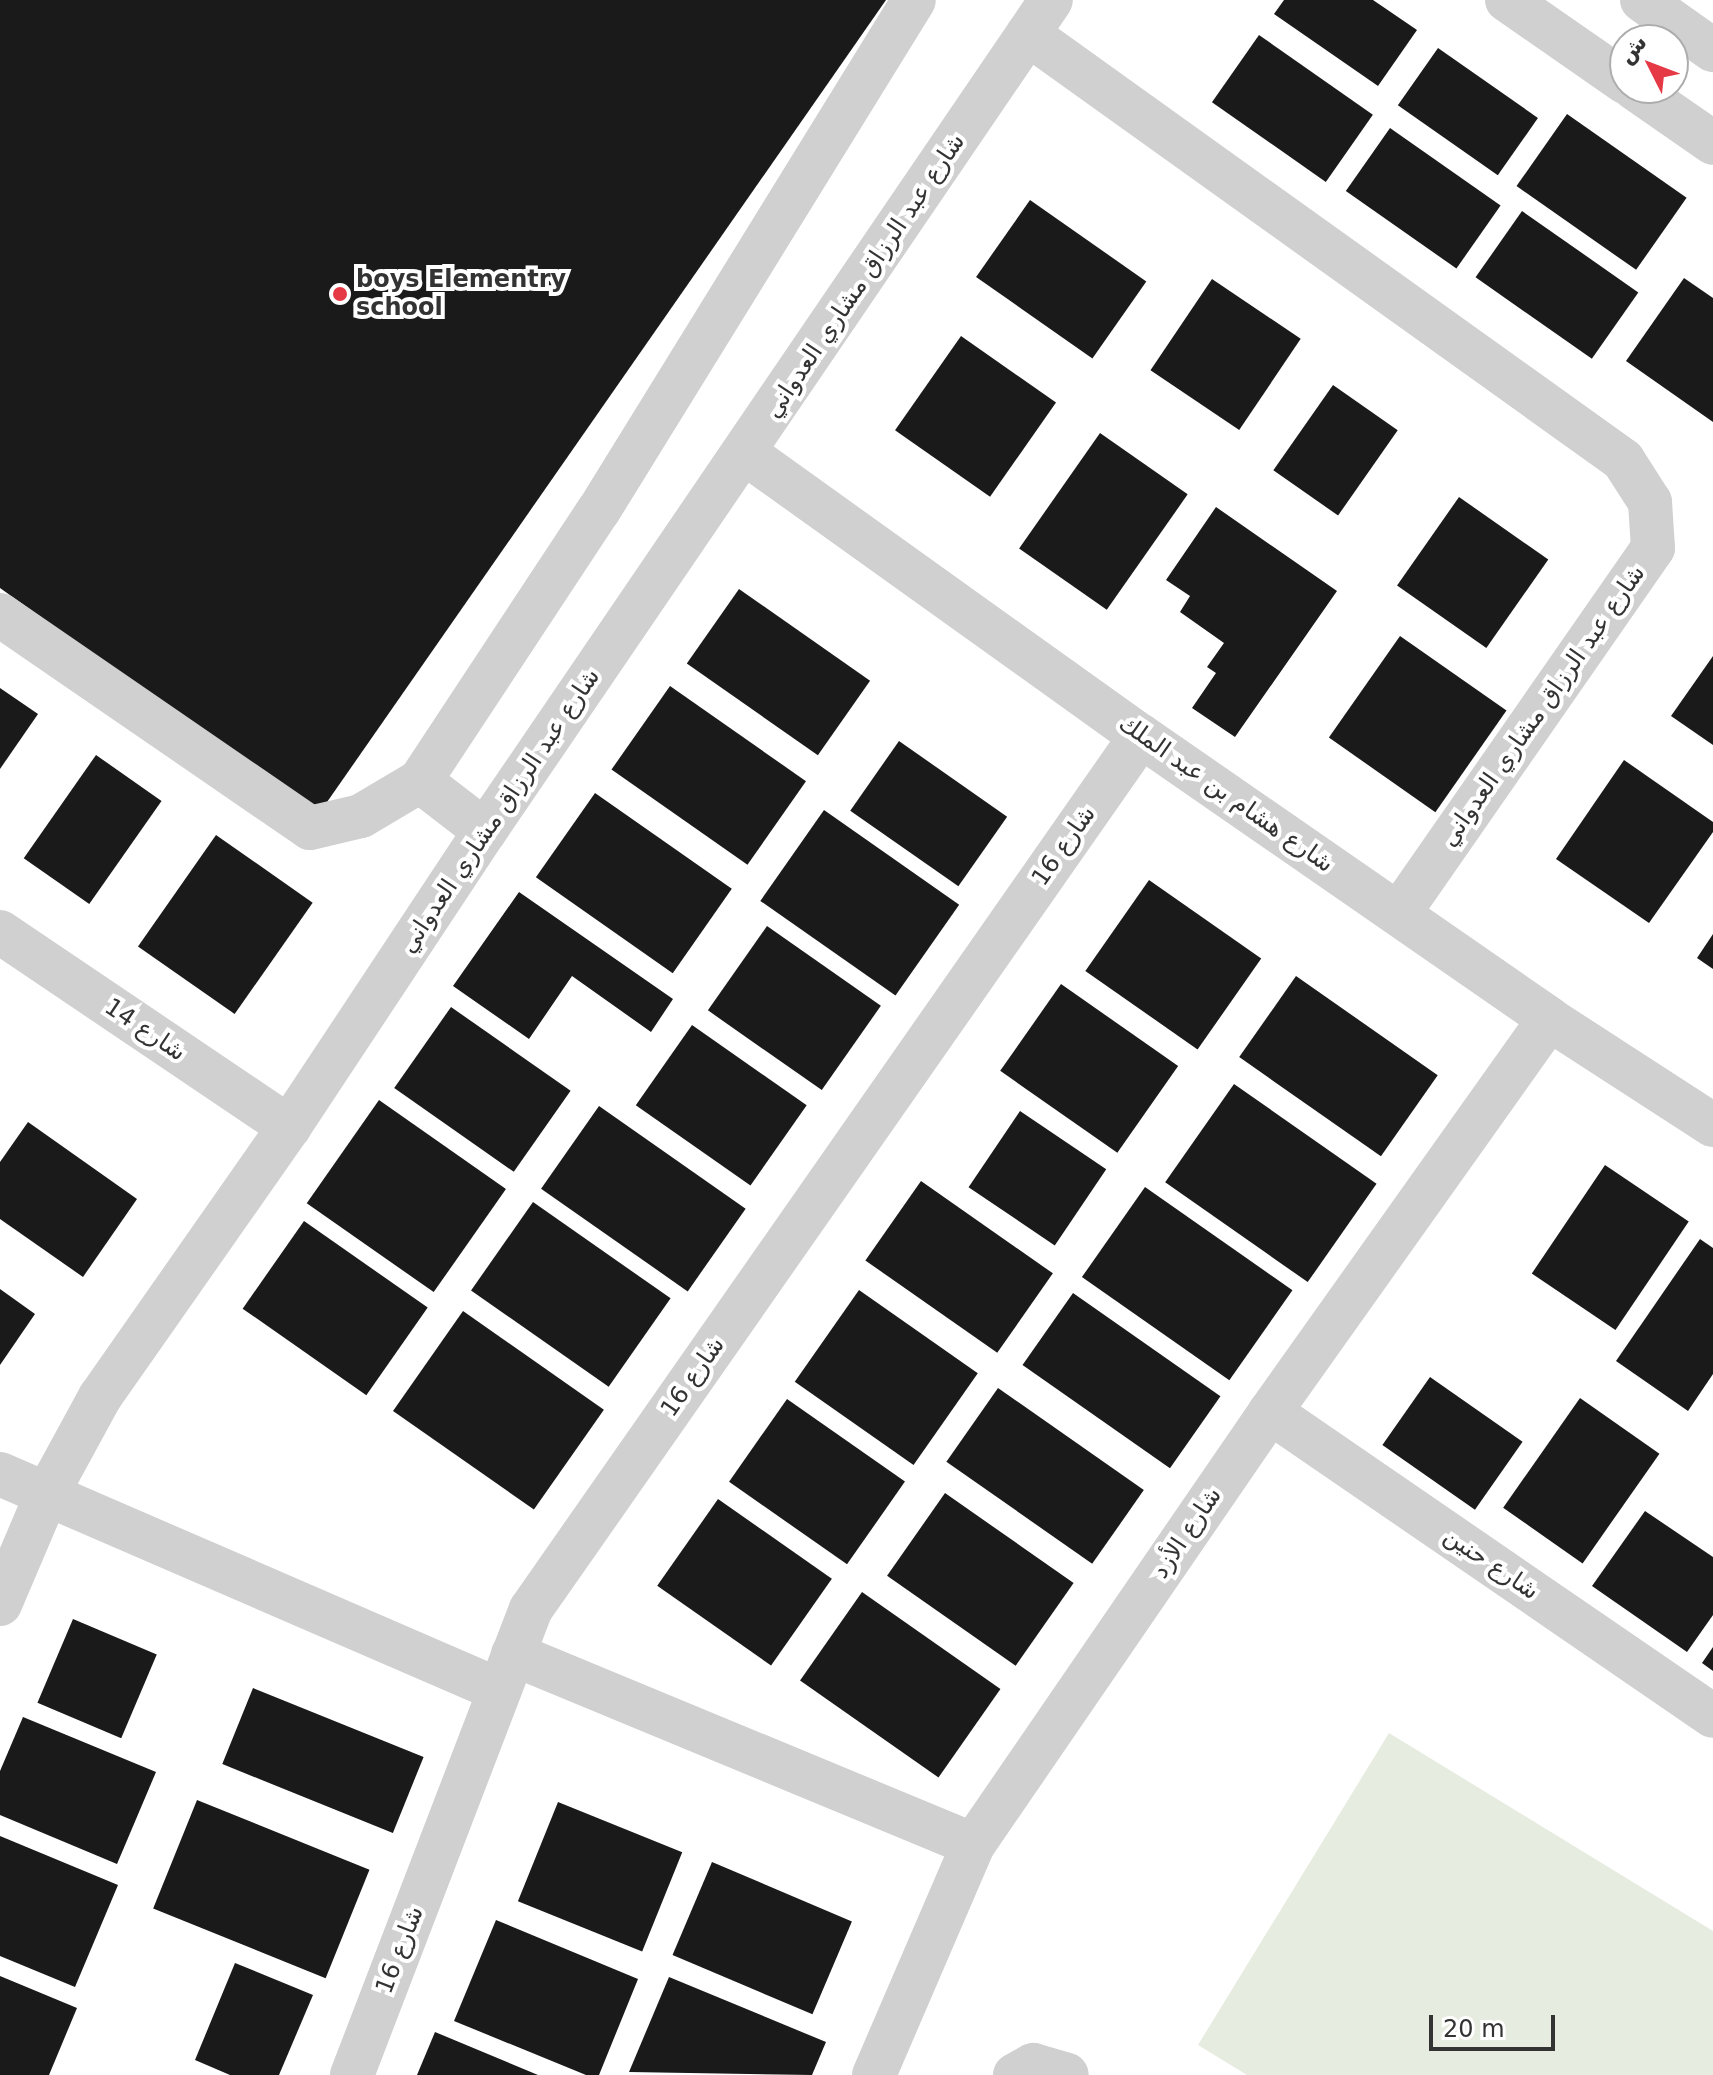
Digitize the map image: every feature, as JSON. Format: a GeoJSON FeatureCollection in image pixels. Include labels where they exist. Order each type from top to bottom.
{"type":"FeatureCollection","features":[{"type":"Feature","properties":{"kind":"street"},"geometry":{"type":"LineString","coordinates":[[0,615],[310,828],[361,816],[420,781],[599,510],[914,0]]}},
{"type":"Feature","properties":{"kind":"street"},"geometry":{"type":"LineString","coordinates":[[1507,0],[1609,71]]}},
{"type":"Feature","properties":{"kind":"street"},"geometry":{"type":"LineString","coordinates":[[1642,0],[1713,50]]}},
{"type":"Feature","properties":{"kind":"street","name":"شارع عبد الرزاق مشاري العدواني"},"geometry":{"type":"LineString","coordinates":[[0,1604],[46,1496],[100,1397],[289,1127],[485,831],[1040,17],[1623,460],[1650,502],[1653,548],[1399,913]]}},
{"type":"Feature","properties":{"kind":"street"},"geometry":{"type":"LineString","coordinates":[[1657,104],[1713,143]]}},
{"type":"Feature","properties":{"kind":"street","name":"شارع هشام بن عبد الملك"},"geometry":{"type":"LineString","coordinates":[[745,453],[1141,736],[1549,1019],[1713,1125]]}},
{"type":"Feature","properties":{"kind":"street","name":"شارع 16"},"geometry":{"type":"LineString","coordinates":[[352,2075],[531,1609],[1141,736]]}},
{"type":"Feature","properties":{"kind":"street"},"geometry":{"type":"LineString","coordinates":[[420,781],[485,831]]}},
{"type":"Feature","properties":{"kind":"street","name":"شارع 14"},"geometry":{"type":"LineString","coordinates":[[0,932],[289,1127]]}},
{"type":"Feature","properties":{"kind":"street","name":"شارع الأزد"},"geometry":{"type":"LineString","coordinates":[[874,2075],[973,1845],[1270,1412],[1549,1019]]}},
{"type":"Feature","properties":{"kind":"street","name":"شارع حنين"},"geometry":{"type":"LineString","coordinates":[[1270,1412],[1713,1716]]}},
{"type":"Feature","properties":{"kind":"street"},"geometry":{"type":"LineString","coordinates":[[0,1474],[46,1496],[506,1672],[973,1845]]}},
{"type":"Feature","properties":{"kind":"street"},"geometry":{"type":"LineString","coordinates":[[1015,2075],[1033,2065],[1067,2075]]}},
{"type":"Feature","properties":{"kind":"shaded area"},"geometry":{"type":"Polygon","coordinates":[[[1389,1733],[1713,1931],[1713,2075],[1247,2075],[1198,2045],[1389,1733]]]}},
{"type":"Feature","properties":{"kind":"building","name":"boys Elementry school"},"geometry":{"type":"Polygon","coordinates":[[[0,0],[886,0],[318,815],[0,588],[0,0]]]}},
{"type":"Feature","properties":{"kind":"building"},"geometry":{"type":"Polygon","coordinates":[[[1284,0],[1373,0],[1417,30],[1378,86],[1274,14],[1284,0]]]}},
{"type":"Feature","properties":{"kind":"building"},"geometry":{"type":"Polygon","coordinates":[[[1259,35],[1373,115],[1326,182],[1212,102],[1259,35]]]}},
{"type":"Feature","properties":{"kind":"building"},"geometry":{"type":"Polygon","coordinates":[[[1438,48],[1538,118],[1498,175],[1398,105],[1438,48]]]}},
{"type":"Feature","properties":{"kind":"building"},"geometry":{"type":"Polygon","coordinates":[[[1567,114],[1687,198],[1636,270],[1517,186],[1567,114]]]}},
{"type":"Feature","properties":{"kind":"building"},"geometry":{"type":"Polygon","coordinates":[[[1390,128],[1501,205],[1456,269],[1346,191],[1390,128]]]}},
{"type":"Feature","properties":{"kind":"building"},"geometry":{"type":"Polygon","coordinates":[[[1030,200],[1146,281],[1092,358],[976,277],[1030,200]]]}},
{"type":"Feature","properties":{"kind":"building"},"geometry":{"type":"Polygon","coordinates":[[[1522,211],[1638,292],[1592,359],[1476,277],[1522,211]]]}},
{"type":"Feature","properties":{"kind":"building"},"geometry":{"type":"Polygon","coordinates":[[[1684,278],[1713,298],[1713,422],[1626,361],[1684,278]]]}},
{"type":"Feature","properties":{"kind":"building"},"geometry":{"type":"Polygon","coordinates":[[[1212,279],[1301,339],[1239,430],[1150,370],[1212,279]]]}},
{"type":"Feature","properties":{"kind":"building"},"geometry":{"type":"Polygon","coordinates":[[[961,336],[1056,403],[990,497],[895,430],[961,336]]]}},
{"type":"Feature","properties":{"kind":"building"},"geometry":{"type":"Polygon","coordinates":[[[1333,385],[1398,430],[1338,516],[1273,470],[1333,385]]]}},
{"type":"Feature","properties":{"kind":"building"},"geometry":{"type":"Polygon","coordinates":[[[1100,433],[1188,494],[1107,610],[1019,549],[1100,433]]]}},
{"type":"Feature","properties":{"kind":"building"},"geometry":{"type":"Polygon","coordinates":[[[1459,497],[1548,560],[1486,648],[1397,585],[1459,497]]]}},
{"type":"Feature","properties":{"kind":"building"},"geometry":{"type":"Polygon","coordinates":[[[1216,507],[1337,591],[1235,737],[1192,708],[1216,673],[1207,667],[1224,643],[1180,612],[1190,596],[1166,580],[1216,507]]]}},
{"type":"Feature","properties":{"kind":"building"},"geometry":{"type":"Polygon","coordinates":[[[739,589],[870,681],[818,755],[687,664],[739,589]]]}},
{"type":"Feature","properties":{"kind":"building"},"geometry":{"type":"Polygon","coordinates":[[[1400,636],[1506,711],[1435,812],[1329,738],[1400,636]]]}},
{"type":"Feature","properties":{"kind":"building"},"geometry":{"type":"Polygon","coordinates":[[[1713,656],[1713,745],[1671,716],[1713,656]]]}},
{"type":"Feature","properties":{"kind":"building"},"geometry":{"type":"Polygon","coordinates":[[[670,686],[806,781],[747,865],[611,770],[670,686]]]}},
{"type":"Feature","properties":{"kind":"building"},"geometry":{"type":"Polygon","coordinates":[[[0,688],[38,714],[0,769],[0,688]]]}},
{"type":"Feature","properties":{"kind":"building"},"geometry":{"type":"Polygon","coordinates":[[[899,741],[1007,817],[958,886],[850,811],[899,741]]]}},
{"type":"Feature","properties":{"kind":"building"},"geometry":{"type":"Polygon","coordinates":[[[96,755],[162,801],[89,904],[24,858],[96,755]]]}},
{"type":"Feature","properties":{"kind":"building"},"geometry":{"type":"Polygon","coordinates":[[[1624,760],[1713,822],[1713,832],[1649,923],[1556,859],[1624,760]]]}},
{"type":"Feature","properties":{"kind":"building"},"geometry":{"type":"Polygon","coordinates":[[[595,793],[732,889],[673,973],[536,877],[595,793]]]}},
{"type":"Feature","properties":{"kind":"building"},"geometry":{"type":"Polygon","coordinates":[[[824,810],[959,905],[895,996],[760,901],[824,810]]]}},
{"type":"Feature","properties":{"kind":"building"},"geometry":{"type":"Polygon","coordinates":[[[216,835],[313,903],[235,1014],[138,946],[216,835]]]}},
{"type":"Feature","properties":{"kind":"building"},"geometry":{"type":"Polygon","coordinates":[[[1149,880],[1261,959],[1198,1050],[1085,971],[1149,880]]]}},
{"type":"Feature","properties":{"kind":"building"},"geometry":{"type":"Polygon","coordinates":[[[519,892],[673,999],[651,1032],[572,976],[529,1039],[453,986],[519,892]]]}},
{"type":"Feature","properties":{"kind":"building"},"geometry":{"type":"Polygon","coordinates":[[[767,926],[881,1006],[822,1090],[708,1010],[767,926]]]}},
{"type":"Feature","properties":{"kind":"building"},"geometry":{"type":"Polygon","coordinates":[[[1713,934],[1713,969],[1697,958],[1713,934]]]}},
{"type":"Feature","properties":{"kind":"building"},"geometry":{"type":"Polygon","coordinates":[[[1296,976],[1438,1075],[1381,1156],[1239,1057],[1296,976]]]}},
{"type":"Feature","properties":{"kind":"building"},"geometry":{"type":"Polygon","coordinates":[[[1061,984],[1178,1066],[1117,1153],[1000,1071],[1061,984]]]}},
{"type":"Feature","properties":{"kind":"building"},"geometry":{"type":"Polygon","coordinates":[[[451,1007],[571,1091],[514,1172],[394,1088],[451,1007]]]}},
{"type":"Feature","properties":{"kind":"building"},"geometry":{"type":"Polygon","coordinates":[[[692,1025],[807,1105],[750,1186],[636,1105],[692,1025]]]}},
{"type":"Feature","properties":{"kind":"building"},"geometry":{"type":"Polygon","coordinates":[[[1234,1084],[1377,1184],[1308,1282],[1165,1182],[1234,1084]]]}},
{"type":"Feature","properties":{"kind":"building"},"geometry":{"type":"Polygon","coordinates":[[[379,1100],[506,1189],[434,1292],[307,1203],[379,1100]]]}},
{"type":"Feature","properties":{"kind":"building"},"geometry":{"type":"Polygon","coordinates":[[[599,1106],[746,1209],[688,1291],[541,1189],[599,1106]]]}},
{"type":"Feature","properties":{"kind":"building"},"geometry":{"type":"Polygon","coordinates":[[[1020,1111],[1106,1169],[1055,1245],[969,1187],[1020,1111]]]}},
{"type":"Feature","properties":{"kind":"building"},"geometry":{"type":"Polygon","coordinates":[[[28,1122],[137,1199],[83,1277],[0,1219],[0,1162],[28,1122]]]}},
{"type":"Feature","properties":{"kind":"building"},"geometry":{"type":"Polygon","coordinates":[[[1605,1165],[1689,1221],[1615,1330],[1532,1274],[1605,1165]]]}},
{"type":"Feature","properties":{"kind":"building"},"geometry":{"type":"Polygon","coordinates":[[[921,1181],[1053,1273],[997,1353],[865,1260],[921,1181]]]}},
{"type":"Feature","properties":{"kind":"building"},"geometry":{"type":"Polygon","coordinates":[[[1145,1187],[1292,1290],[1229,1380],[1082,1277],[1145,1187]]]}},
{"type":"Feature","properties":{"kind":"building"},"geometry":{"type":"Polygon","coordinates":[[[533,1202],[671,1298],[609,1387],[471,1290],[533,1202]]]}},
{"type":"Feature","properties":{"kind":"building"},"geometry":{"type":"Polygon","coordinates":[[[304,1221],[428,1308],[366,1395],[243,1309],[304,1221]]]}},
{"type":"Feature","properties":{"kind":"building"},"geometry":{"type":"Polygon","coordinates":[[[1700,1239],[1713,1248],[1713,1374],[1688,1411],[1616,1361],[1700,1239]]]}},
{"type":"Feature","properties":{"kind":"building"},"geometry":{"type":"Polygon","coordinates":[[[0,1289],[35,1314],[0,1365],[0,1289]]]}},
{"type":"Feature","properties":{"kind":"building"},"geometry":{"type":"Polygon","coordinates":[[[859,1290],[978,1373],[914,1465],[795,1382],[859,1290]]]}},
{"type":"Feature","properties":{"kind":"building"},"geometry":{"type":"Polygon","coordinates":[[[1073,1293],[1220,1396],[1170,1468],[1023,1365],[1073,1293]]]}},
{"type":"Feature","properties":{"kind":"building"},"geometry":{"type":"Polygon","coordinates":[[[463,1311],[604,1410],[534,1510],[393,1411],[463,1311]]]}},
{"type":"Feature","properties":{"kind":"building"},"geometry":{"type":"Polygon","coordinates":[[[1430,1377],[1523,1442],[1475,1510],[1382,1445],[1430,1377]]]}},
{"type":"Feature","properties":{"kind":"building"},"geometry":{"type":"Polygon","coordinates":[[[998,1388],[1144,1490],[1092,1564],[946,1462],[998,1388]]]}},
{"type":"Feature","properties":{"kind":"building"},"geometry":{"type":"Polygon","coordinates":[[[1580,1398],[1659,1454],[1583,1563],[1503,1508],[1580,1398]]]}},
{"type":"Feature","properties":{"kind":"building"},"geometry":{"type":"Polygon","coordinates":[[[787,1399],[905,1482],[847,1564],[729,1482],[787,1399]]]}},
{"type":"Feature","properties":{"kind":"building"},"geometry":{"type":"Polygon","coordinates":[[[945,1493],[1074,1583],[1016,1666],[887,1576],[945,1493]]]}},
{"type":"Feature","properties":{"kind":"building"},"geometry":{"type":"Polygon","coordinates":[[[718,1499],[832,1579],[771,1666],[657,1586],[718,1499]]]}},
{"type":"Feature","properties":{"kind":"building"},"geometry":{"type":"Polygon","coordinates":[[[1645,1511],[1713,1557],[1713,1615],[1687,1652],[1592,1586],[1645,1511]]]}},
{"type":"Feature","properties":{"kind":"building"},"geometry":{"type":"Polygon","coordinates":[[[862,1592],[1000,1689],[938,1777],[800,1680],[862,1592]]]}},
{"type":"Feature","properties":{"kind":"building"},"geometry":{"type":"Polygon","coordinates":[[[73,1619],[157,1655],[121,1738],[37,1703],[73,1619]]]}},
{"type":"Feature","properties":{"kind":"building"},"geometry":{"type":"Polygon","coordinates":[[[1713,1647],[1713,1671],[1702,1663],[1713,1647]]]}},
{"type":"Feature","properties":{"kind":"building"},"geometry":{"type":"Polygon","coordinates":[[[253,1688],[424,1757],[393,1833],[222,1764],[253,1688]]]}},
{"type":"Feature","properties":{"kind":"building"},"geometry":{"type":"Polygon","coordinates":[[[23,1717],[156,1772],[117,1864],[0,1815],[0,1771],[23,1717]]]}},
{"type":"Feature","properties":{"kind":"building"},"geometry":{"type":"Polygon","coordinates":[[[197,1800],[369,1870],[326,1978],[153,1908],[197,1800]]]}},
{"type":"Feature","properties":{"kind":"building"},"geometry":{"type":"Polygon","coordinates":[[[558,1802],[682,1852],[642,1951],[518,1901],[558,1802]]]}},
{"type":"Feature","properties":{"kind":"building"},"geometry":{"type":"Polygon","coordinates":[[[0,1836],[118,1885],[75,1987],[0,1956],[0,1836]]]}},
{"type":"Feature","properties":{"kind":"building"},"geometry":{"type":"Polygon","coordinates":[[[712,1862],[852,1921],[812,2014],[673,1955],[712,1862]]]}},
{"type":"Feature","properties":{"kind":"building"},"geometry":{"type":"Polygon","coordinates":[[[496,1920],[638,1979],[599,2075],[586,2075],[454,2021],[496,1920]]]}},
{"type":"Feature","properties":{"kind":"building"},"geometry":{"type":"Polygon","coordinates":[[[235,1963],[313,1995],[279,2075],[230,2075],[195,2060],[235,1963]]]}},
{"type":"Feature","properties":{"kind":"building"},"geometry":{"type":"Polygon","coordinates":[[[0,1976],[77,2008],[49,2075],[0,2075],[0,1976]]]}},
{"type":"Feature","properties":{"kind":"building"},"geometry":{"type":"Polygon","coordinates":[[[669,1977],[826,2042],[812,2075],[629,2072],[669,1977]]]}},
{"type":"Feature","properties":{"kind":"building"},"geometry":{"type":"Polygon","coordinates":[[[435,2032],[538,2075],[417,2075],[435,2032]]]}},
{"type":"Feature","properties":{"kind":"place","name":"boys Elementry school"},"geometry":{"type":"Point","coordinates":[340,294]}}]}
